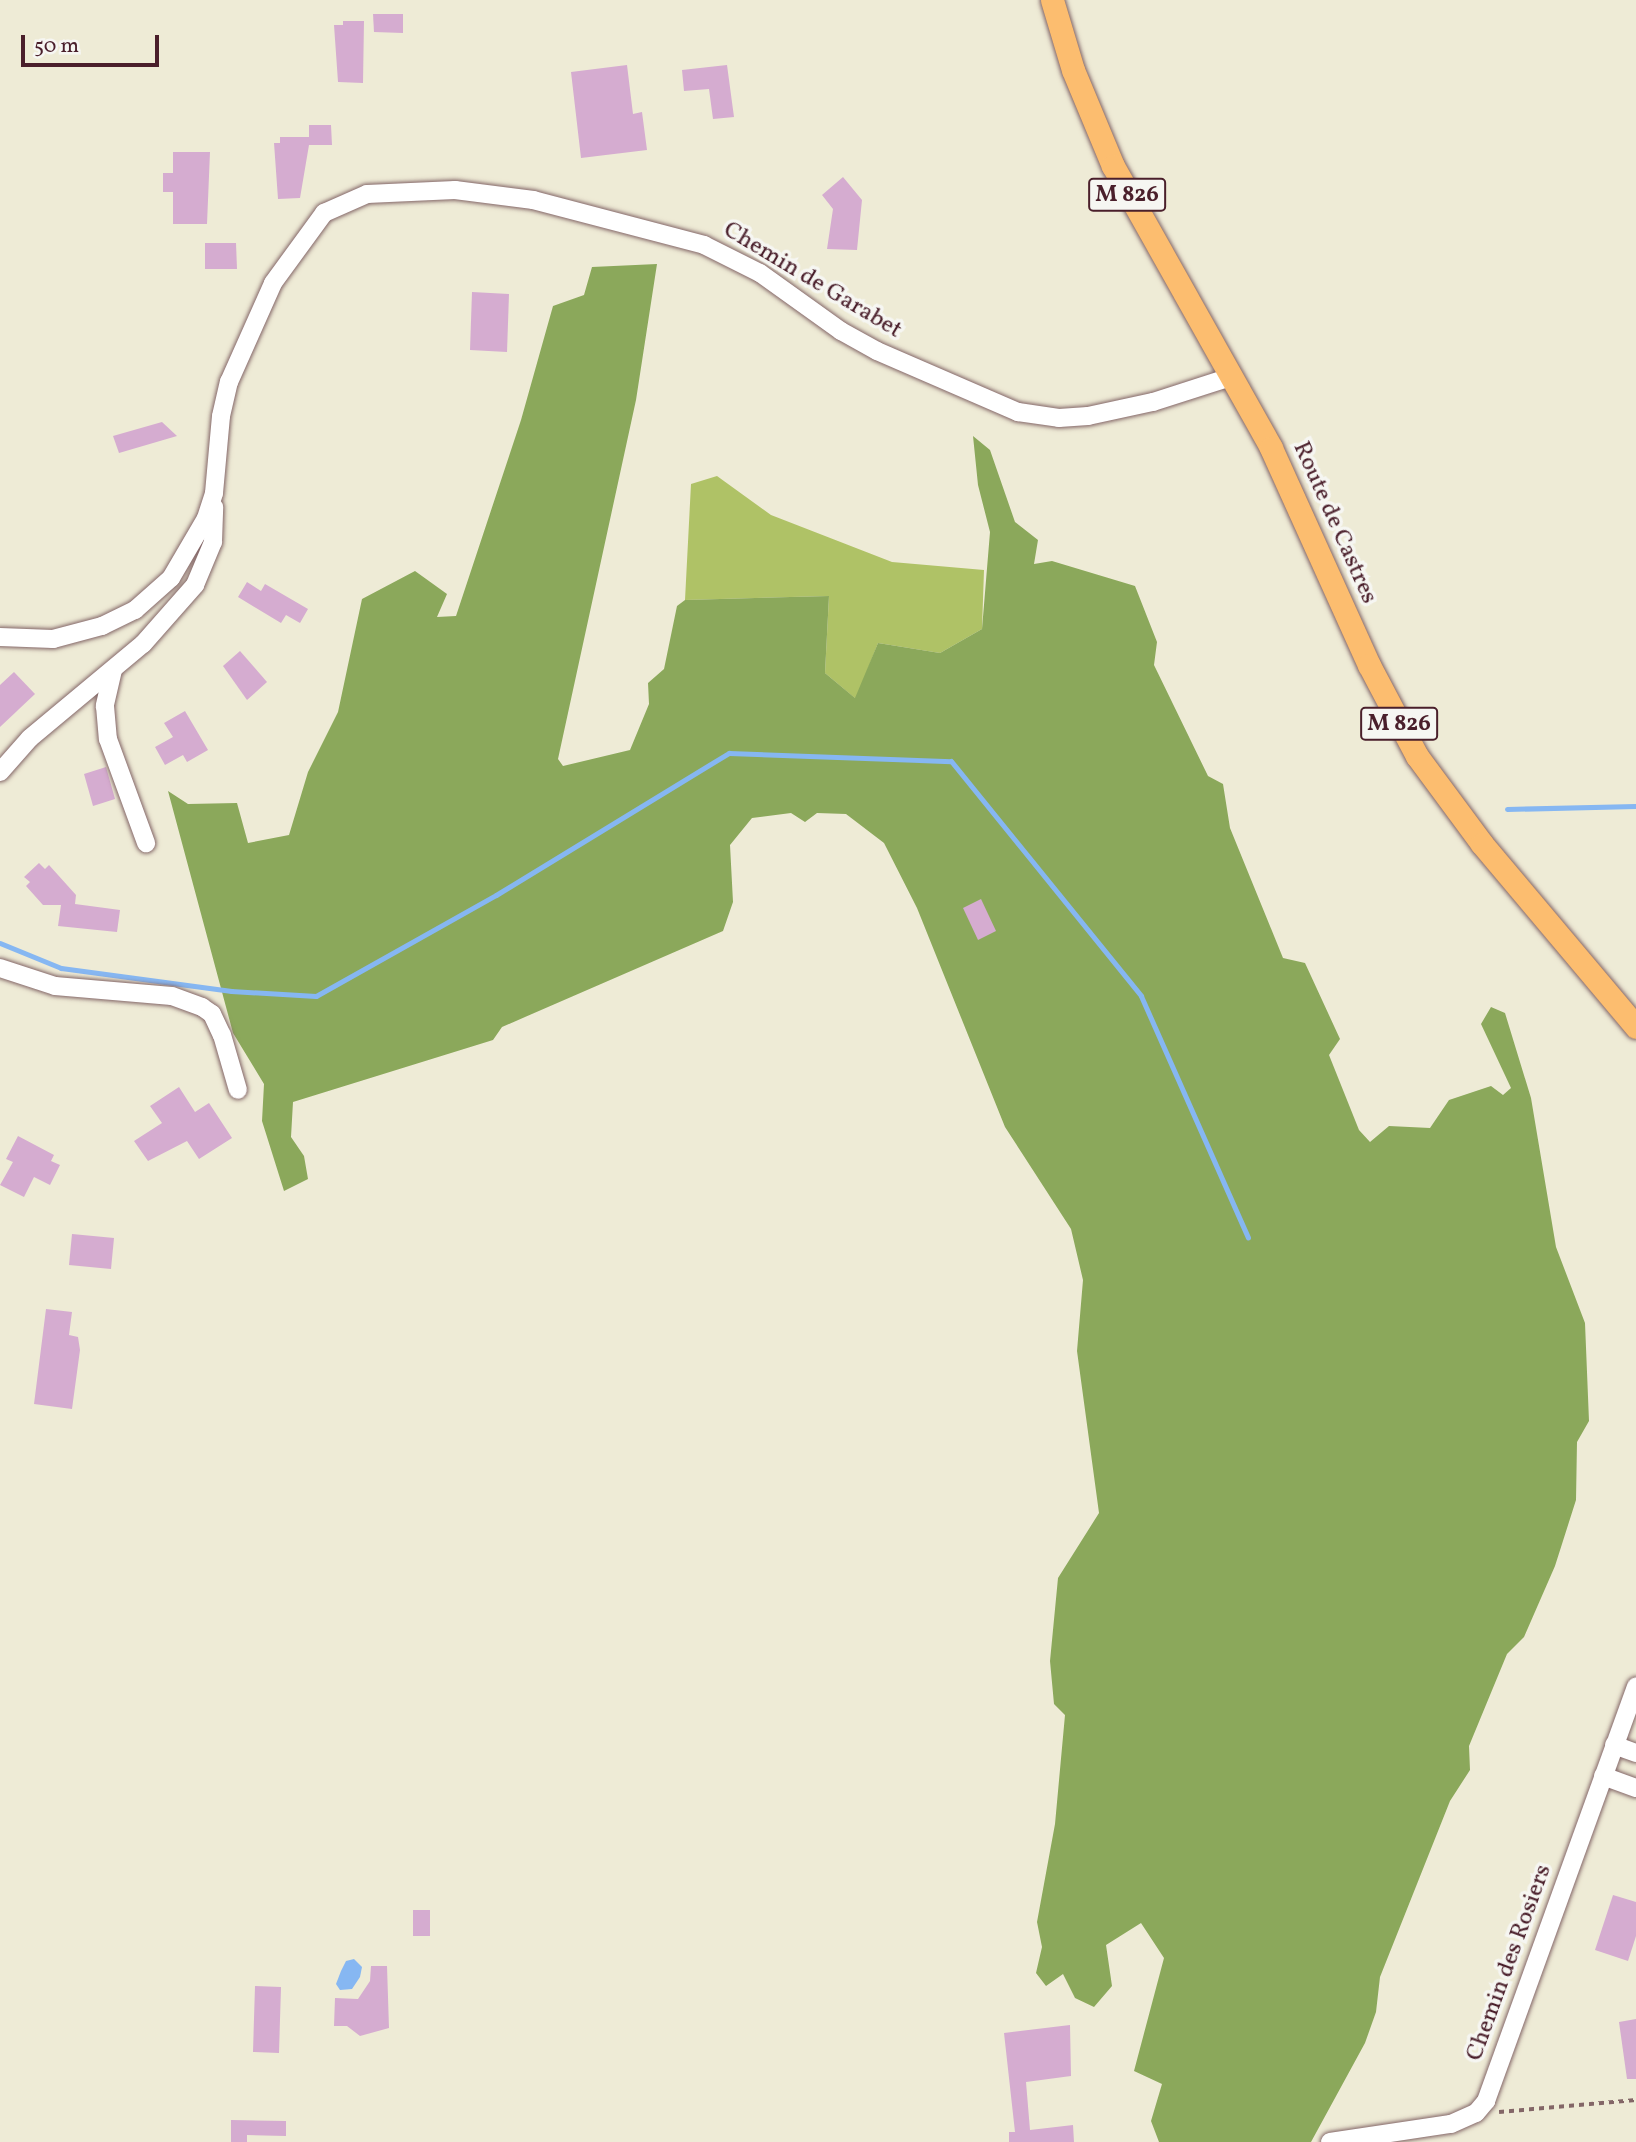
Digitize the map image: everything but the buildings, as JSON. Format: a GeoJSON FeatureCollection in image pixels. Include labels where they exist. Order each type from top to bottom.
{"type":"FeatureCollection","features":[{"type":"Feature","properties":{"kind":"main road","name":"Route de Castres"},"geometry":{"type":"LineString","coordinates":[[1052,0],[1082,93],[1113,166],[1271,448],[1368,665],[1417,756],[1482,844],[1636,1027]]}},
{"type":"Feature","properties":{"kind":"street","name":"Chemin de Garabet"},"geometry":{"type":"LineString","coordinates":[[0,638],[53,639],[102,626],[135,610],[185,559],[214,494],[220,416],[229,382],[273,283],[324,213],[352,198],[391,191],[455,190],[533,200],[704,245],[760,273],[841,331],[877,351],[1018,412],[1059,418],[1114,411],[1231,377]]}},
{"type":"Feature","properties":{"kind":"street"},"geometry":{"type":"LineString","coordinates":[[0,772],[30,738],[152,634],[195,585],[213,542],[214,494]]}},
{"type":"Feature","properties":{"kind":"street"},"geometry":{"type":"LineString","coordinates":[[113,670],[105,706],[108,739],[146,843]]}},
{"type":"Feature","properties":{"kind":"street"},"geometry":{"type":"LineString","coordinates":[[0,968],[55,986],[172,996],[202,1007],[212,1014],[222,1035],[238,1090]]}},
{"type":"Feature","properties":{"kind":"street","name":"Chemin des Rosiers"},"geometry":{"type":"LineString","coordinates":[[1476,2113],[1486,2101],[1636,1686]]}},
{"type":"Feature","properties":{"kind":"street"},"geometry":{"type":"LineString","coordinates":[[1615,1745],[1636,1753]]}},
{"type":"Feature","properties":{"kind":"street"},"geometry":{"type":"LineString","coordinates":[[1605,1772],[1636,1778]]}},
{"type":"Feature","properties":{"kind":"street"},"geometry":{"type":"LineString","coordinates":[[1605,1772],[1636,1788]]}},
{"type":"Feature","properties":{"kind":"street"},"geometry":{"type":"LineString","coordinates":[[1330,2142],[1451,2124],[1476,2113]]}},
{"type":"Feature","properties":{"kind":"path"},"geometry":{"type":"LineString","coordinates":[[1476,2113],[1636,2100]]}},
{"type":"Feature","properties":{"kind":"green space"},"geometry":{"type":"Polygon","coordinates":[[[657,264],[636,400],[558,759],[563,766],[630,750],[649,704],[648,683],[664,669],[677,606],[685,600],[829,596],[825,673],[855,698],[878,643],[940,653],[982,629],[990,532],[978,485],[973,436],[990,450],[1015,522],[1038,540],[1034,564],[1052,561],[1135,586],[1157,642],[1154,665],[1208,776],[1223,784],[1230,828],[1283,958],[1305,963],[1340,1039],[1329,1055],[1359,1130],[1370,1142],[1389,1126],[1430,1128],[1449,1100],[1491,1086],[1503,1095],[1511,1088],[1481,1024],[1491,1007],[1505,1013],[1531,1098],[1556,1247],[1585,1323],[1589,1421],[1577,1442],[1576,1500],[1555,1566],[1524,1637],[1507,1654],[1469,1746],[1470,1770],[1450,1801],[1380,1977],[1376,2012],[1365,2043],[1311,2142],[1159,2142],[1151,2121],[1162,2084],[1134,2071],[1164,1958],[1141,1923],[1106,1945],[1112,1986],[1094,2007],[1075,1998],[1063,1974],[1046,1986],[1036,1973],[1042,1947],[1037,1922],[1055,1824],[1065,1715],[1054,1704],[1050,1661],[1058,1578],[1099,1513],[1077,1351],[1083,1280],[1071,1229],[1005,1127],[917,908],[884,843],[846,814],[817,813],[805,822],[791,813],[752,818],[730,845],[733,902],[723,931],[502,1027],[493,1040],[293,1102],[291,1137],[304,1156],[308,1179],[284,1191],[262,1121],[264,1084],[233,1033],[168,791],[188,804],[237,803],[248,843],[289,835],[308,772],[338,712],[362,599],[415,571],[447,594],[437,617],[456,616],[521,420],[553,306],[584,295],[592,267],[657,264]]]}},
{"type":"Feature","properties":{"kind":"green space"},"geometry":{"type":"Polygon","coordinates":[[[717,476],[771,515],[892,562],[984,570],[982,629],[940,653],[878,643],[856,699],[825,673],[829,596],[685,600],[691,484],[717,476]]]}},
{"type":"Feature","properties":{"kind":"water"},"geometry":{"type":"Polygon","coordinates":[[[354,1959],[362,1967],[360,1977],[352,1989],[340,1990],[336,1984],[341,1971],[346,1961],[354,1959]]]}},
{"type":"Feature","properties":{"kind":"waterway"},"geometry":{"type":"LineString","coordinates":[[0,943],[61,968],[231,991],[316,996],[496,895],[729,753],[951,761],[1141,996],[1248,1237]]}},
{"type":"Feature","properties":{"kind":"waterway"},"geometry":{"type":"LineString","coordinates":[[1507,809],[1636,806]]}}]}
